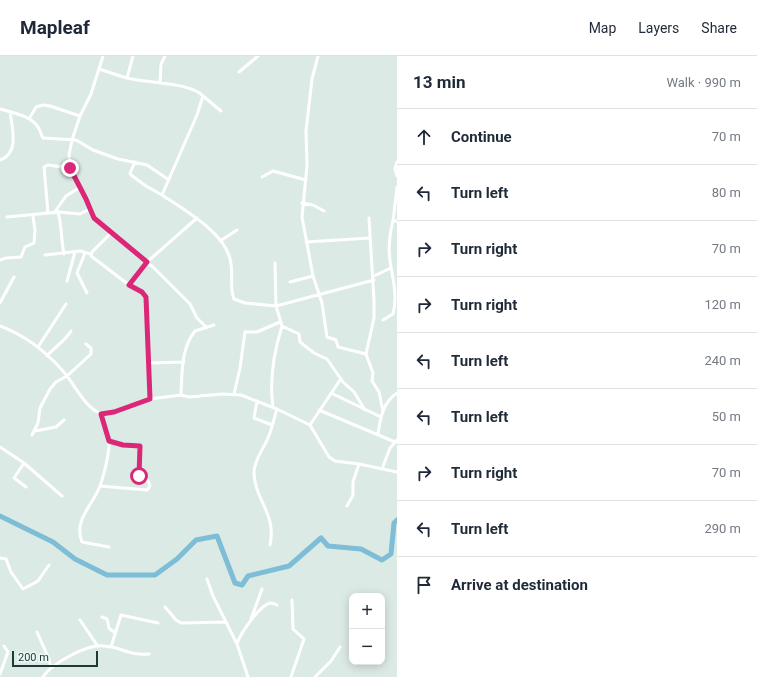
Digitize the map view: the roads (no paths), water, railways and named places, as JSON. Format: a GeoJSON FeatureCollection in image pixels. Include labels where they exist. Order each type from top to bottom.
{"type":"FeatureCollection","features":[{"type":"Feature","properties":{"kind":"street"},"geometry":{"type":"LineString","coordinates":[[103,56],[91,94],[80,116],[72,140],[69,155],[70,168],[94,218],[110,234],[147,262],[187,301],[197,318],[206,327]]}},
{"type":"Feature","properties":{"kind":"street"},"geometry":{"type":"LineString","coordinates":[[127,78],[133,56]]}},
{"type":"Feature","properties":{"kind":"street"},"geometry":{"type":"LineString","coordinates":[[160,83],[162,64],[165,56]]}},
{"type":"Feature","properties":{"kind":"street"},"geometry":{"type":"LineString","coordinates":[[239,72],[258,56]]}},
{"type":"Feature","properties":{"kind":"street"},"geometry":{"type":"LineString","coordinates":[[318,56],[312,79],[306,131],[306,180],[302,203],[302,216],[306,242],[313,276],[320,295],[327,337],[335,339],[338,347],[366,354]]}},
{"type":"Feature","properties":{"kind":"street"},"geometry":{"type":"LineString","coordinates":[[99,69],[127,78],[181,86],[200,93],[221,111]]}},
{"type":"Feature","properties":{"kind":"street"},"geometry":{"type":"LineString","coordinates":[[162,195],[197,115],[203,96]]}},
{"type":"Feature","properties":{"kind":"street"},"geometry":{"type":"LineString","coordinates":[[29,119],[36,107],[43,104],[80,116]]}},
{"type":"Feature","properties":{"kind":"street"},"geometry":{"type":"LineString","coordinates":[[0,109],[29,119],[40,129],[43,138],[72,140],[93,150],[118,159],[147,165],[169,180]]}},
{"type":"Feature","properties":{"kind":"street"},"geometry":{"type":"LineString","coordinates":[[0,160],[7,155],[13,145],[10,112]]}},
{"type":"Feature","properties":{"kind":"street"},"geometry":{"type":"LineString","coordinates":[[135,162],[130,172],[131,175],[197,218],[227,248],[233,274],[231,283],[234,299],[245,303],[276,306],[374,280]]}},
{"type":"Feature","properties":{"kind":"street"},"geometry":{"type":"LineString","coordinates":[[397,162],[395,169],[397,176]]}},
{"type":"Feature","properties":{"kind":"street"},"geometry":{"type":"LineString","coordinates":[[48,213],[44,168],[48,165],[70,168]]}},
{"type":"Feature","properties":{"kind":"street"},"geometry":{"type":"LineString","coordinates":[[262,177],[273,171],[306,180]]}},
{"type":"Feature","properties":{"kind":"street"},"geometry":{"type":"LineString","coordinates":[[383,320],[393,314],[395,307],[395,283],[389,248],[395,221],[397,187]]}},
{"type":"Feature","properties":{"kind":"street"},"geometry":{"type":"LineString","coordinates":[[56,212],[66,196],[79,188]]}},
{"type":"Feature","properties":{"kind":"street"},"geometry":{"type":"LineString","coordinates":[[302,203],[313,205],[324,211]]}},
{"type":"Feature","properties":{"kind":"street"},"geometry":{"type":"LineString","coordinates":[[47,206],[56,212],[63,236],[62,242],[64,254]]}},
{"type":"Feature","properties":{"kind":"street"},"geometry":{"type":"LineString","coordinates":[[7,217],[33,216],[56,212],[80,214],[90,209]]}},
{"type":"Feature","properties":{"kind":"street"},"geometry":{"type":"LineString","coordinates":[[0,260],[22,257],[25,247],[34,242],[35,230],[33,216]]}},
{"type":"Feature","properties":{"kind":"street"},"geometry":{"type":"LineString","coordinates":[[129,285],[147,262],[197,218]]}},
{"type":"Feature","properties":{"kind":"street"},"geometry":{"type":"LineString","coordinates":[[369,218],[374,276],[374,318],[366,354],[373,373],[372,381],[379,392],[383,412]]}},
{"type":"Feature","properties":{"kind":"street"},"geometry":{"type":"LineString","coordinates":[[220,241],[238,230]]}},
{"type":"Feature","properties":{"kind":"street"},"geometry":{"type":"LineString","coordinates":[[91,254],[110,234]]}},
{"type":"Feature","properties":{"kind":"street"},"geometry":{"type":"LineString","coordinates":[[306,242],[370,238]]}},
{"type":"Feature","properties":{"kind":"street"},"geometry":{"type":"LineString","coordinates":[[67,281],[75,252]]}},
{"type":"Feature","properties":{"kind":"street"},"geometry":{"type":"LineString","coordinates":[[45,255],[75,252],[91,254],[96,261],[129,285],[142,292],[146,297],[150,399]]}},
{"type":"Feature","properties":{"kind":"street"},"geometry":{"type":"LineString","coordinates":[[85,253],[77,273],[87,293]]}},
{"type":"Feature","properties":{"kind":"street"},"geometry":{"type":"LineString","coordinates":[[275,263],[276,306],[282,326],[299,334],[300,342],[314,353],[327,359],[340,380],[354,392],[365,410]]}},
{"type":"Feature","properties":{"kind":"street"},"geometry":{"type":"LineString","coordinates":[[374,276],[392,268]]}},
{"type":"Feature","properties":{"kind":"street"},"geometry":{"type":"LineString","coordinates":[[290,282],[313,276]]}},
{"type":"Feature","properties":{"kind":"street"},"geometry":{"type":"LineString","coordinates":[[0,303],[14,277]]}},
{"type":"Feature","properties":{"kind":"street"},"geometry":{"type":"LineString","coordinates":[[38,347],[66,304]]}},
{"type":"Feature","properties":{"kind":"street"},"geometry":{"type":"LineString","coordinates":[[234,394],[240,372],[245,332],[257,332],[280,322]]}},
{"type":"Feature","properties":{"kind":"street"},"geometry":{"type":"LineString","coordinates":[[181,395],[185,350],[191,335],[195,331],[214,325]]}},
{"type":"Feature","properties":{"kind":"street"},"geometry":{"type":"LineString","coordinates":[[0,326],[17,332],[38,347],[67,376],[92,408],[101,414],[109,441],[100,486],[82,519],[82,541],[110,547]]}},
{"type":"Feature","properties":{"kind":"street"},"geometry":{"type":"LineString","coordinates":[[273,407],[271,387],[274,359],[282,326]]}},
{"type":"Feature","properties":{"kind":"street"},"geometry":{"type":"LineString","coordinates":[[47,356],[60,343],[67,339],[71,330]]}},
{"type":"Feature","properties":{"kind":"street"},"geometry":{"type":"LineString","coordinates":[[32,435],[35,431],[39,418],[40,408],[50,389],[56,382],[67,376],[91,354],[91,348],[86,344]]}},
{"type":"Feature","properties":{"kind":"street"},"geometry":{"type":"LineString","coordinates":[[149,363],[184,362]]}},
{"type":"Feature","properties":{"kind":"street"},"geometry":{"type":"LineString","coordinates":[[310,425],[340,380]]}},
{"type":"Feature","properties":{"kind":"street"},"geometry":{"type":"LineString","coordinates":[[330,393],[381,417]]}},
{"type":"Feature","properties":{"kind":"street"},"geometry":{"type":"LineString","coordinates":[[378,434],[383,412],[391,398],[397,393]]}},
{"type":"Feature","properties":{"kind":"street"},"geometry":{"type":"LineString","coordinates":[[101,414],[114,412],[150,399],[181,395],[189,397],[206,394],[234,394],[248,397],[257,402],[273,407],[310,425],[332,459],[397,472]]}},
{"type":"Feature","properties":{"kind":"street"},"geometry":{"type":"LineString","coordinates":[[257,402],[254,418],[272,425]]}},
{"type":"Feature","properties":{"kind":"street"},"geometry":{"type":"LineString","coordinates":[[270,545],[272,533],[270,522],[254,473],[257,459],[268,438],[277,409]]}},
{"type":"Feature","properties":{"kind":"street"},"geometry":{"type":"LineString","coordinates":[[319,410],[396,441],[387,454],[382,468]]}},
{"type":"Feature","properties":{"kind":"street"},"geometry":{"type":"LineString","coordinates":[[35,431],[56,427],[64,420]]}},
{"type":"Feature","properties":{"kind":"street"},"geometry":{"type":"LineString","coordinates":[[100,486],[147,490],[150,486],[148,481],[140,478],[140,446],[123,445],[109,441]]}},
{"type":"Feature","properties":{"kind":"street"},"geometry":{"type":"LineString","coordinates":[[0,447],[24,463],[62,496]]}},
{"type":"Feature","properties":{"kind":"street"},"geometry":{"type":"LineString","coordinates":[[24,463],[14,478],[26,487]]}},
{"type":"Feature","properties":{"kind":"street"},"geometry":{"type":"LineString","coordinates":[[347,506],[353,495],[353,482],[360,464]]}},
{"type":"Feature","properties":{"kind":"street"},"geometry":{"type":"LineString","coordinates":[[0,558],[6,559],[11,572],[23,589],[38,580],[48,565]]}},
{"type":"Feature","properties":{"kind":"street"},"geometry":{"type":"LineString","coordinates":[[207,579],[237,644],[248,677]]}},
{"type":"Feature","properties":{"kind":"street"},"geometry":{"type":"LineString","coordinates":[[237,644],[251,619],[262,589]]}},
{"type":"Feature","properties":{"kind":"street"},"geometry":{"type":"LineString","coordinates":[[292,600],[293,629],[304,639],[292,677]]}},
{"type":"Feature","properties":{"kind":"street"},"geometry":{"type":"LineString","coordinates":[[251,619],[263,607],[270,603],[277,604]]}},
{"type":"Feature","properties":{"kind":"street"},"geometry":{"type":"LineString","coordinates":[[165,607],[170,615],[181,623],[226,622]]}},
{"type":"Feature","properties":{"kind":"street"},"geometry":{"type":"LineString","coordinates":[[111,647],[121,615],[158,623]]}},
{"type":"Feature","properties":{"kind":"street"},"geometry":{"type":"LineString","coordinates":[[102,617],[107,619],[109,628],[115,633]]}},
{"type":"Feature","properties":{"kind":"street"},"geometry":{"type":"LineString","coordinates":[[80,620],[97,645]]}},
{"type":"Feature","properties":{"kind":"street"},"geometry":{"type":"LineString","coordinates":[[38,632],[51,668]]}},
{"type":"Feature","properties":{"kind":"street"},"geometry":{"type":"LineString","coordinates":[[45,676],[51,668],[78,652],[97,645],[111,647],[135,655],[149,654]]}},
{"type":"Feature","properties":{"kind":"street"},"geometry":{"type":"LineString","coordinates":[[2,677],[0,674],[8,652],[4,646]]}},
{"type":"Feature","properties":{"kind":"street"},"geometry":{"type":"LineString","coordinates":[[315,677],[330,661],[340,647]]}},
{"type":"Feature","properties":{"kind":"waterway"},"geometry":{"type":"LineString","coordinates":[[0,516],[53,542],[75,559],[107,575],[155,575],[177,559],[196,540],[217,536],[235,583],[242,585],[248,576],[289,566],[321,538],[328,546],[361,549],[382,560],[391,554],[394,523],[397,520]]}}]}
